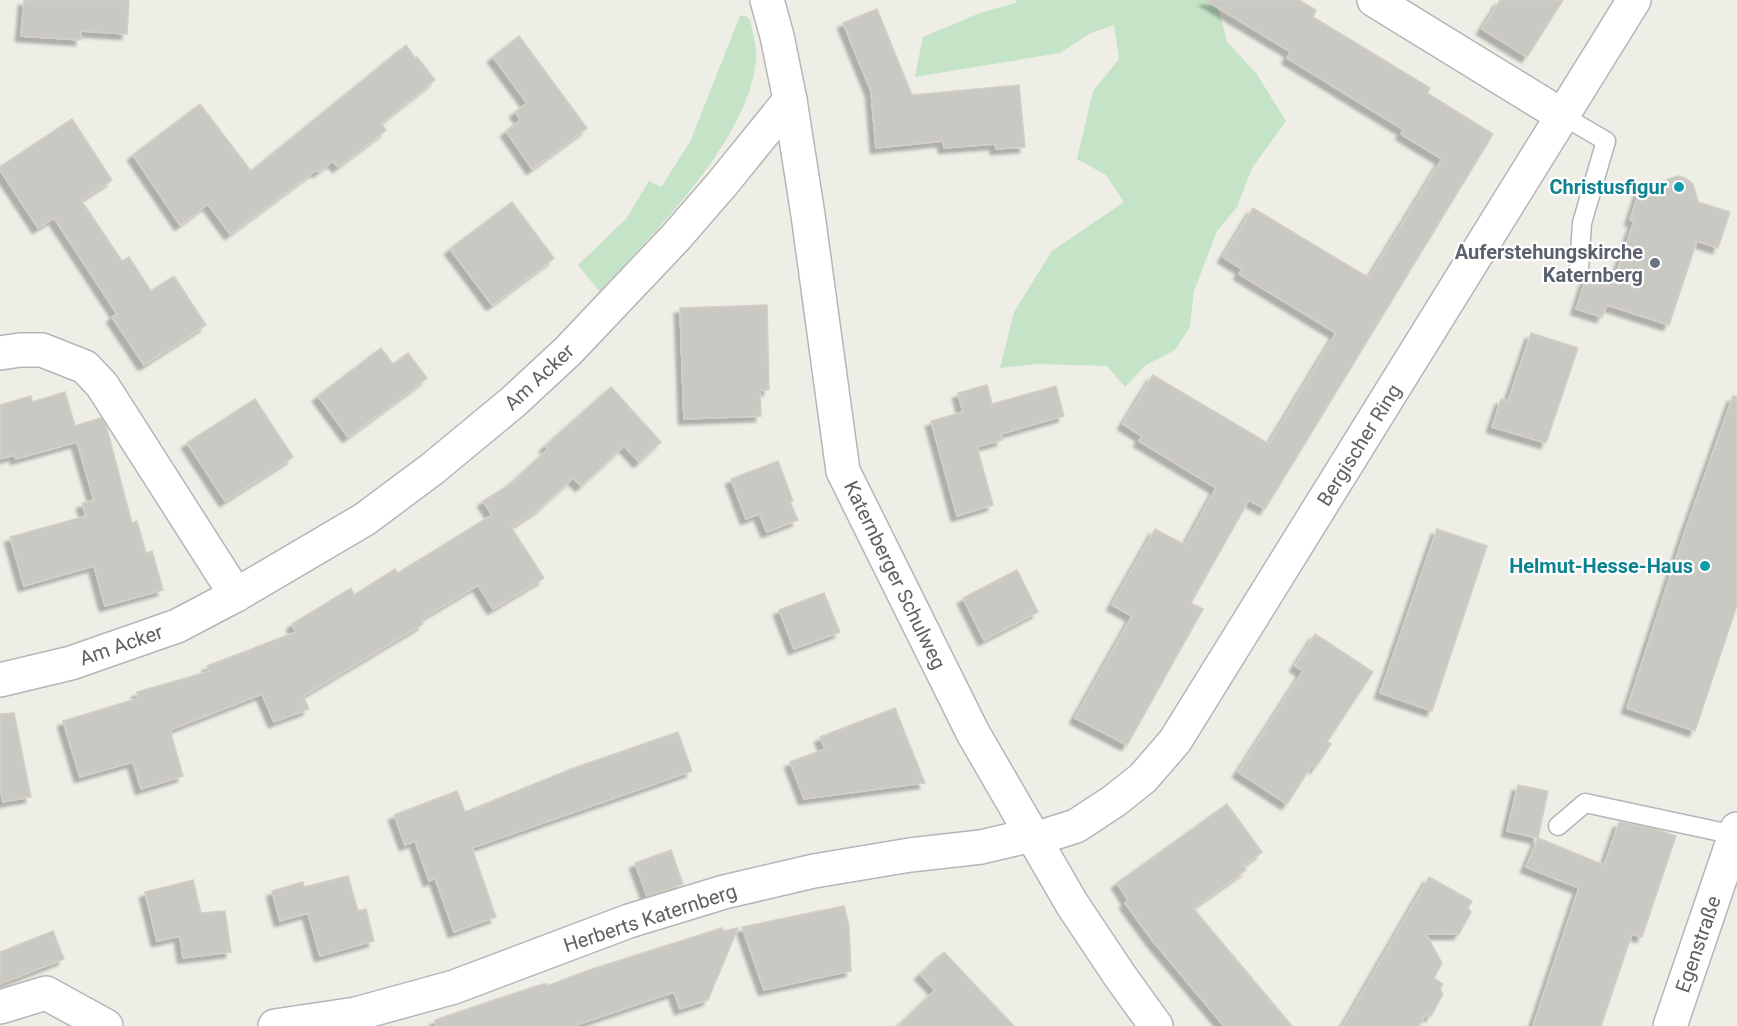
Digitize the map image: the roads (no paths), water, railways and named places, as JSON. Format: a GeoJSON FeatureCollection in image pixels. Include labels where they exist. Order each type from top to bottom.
{"type":"FeatureCollection","features":[{"type":"Feature","properties":{"kind":"street","name":"Katernberger Schulweg"},"geometry":{"type":"LineString","coordinates":[[767,0],[790,100],[843,471],[973,733],[1072,904],[1156,1026]]}},
{"type":"Feature","properties":{"kind":"street"},"geometry":{"type":"LineString","coordinates":[[1374,0],[1563,116]]}},
{"type":"Feature","properties":{"kind":"street","name":"Bergischer Ring"},"geometry":{"type":"LineString","coordinates":[[1033,837],[1076,825],[1114,801],[1143,778],[1175,741],[1634,0]]}},
{"type":"Feature","properties":{"kind":"street","name":"Am Acker"},"geometry":{"type":"LineString","coordinates":[[0,680],[71,663],[167,629],[236,595],[365,519],[432,469],[513,402],[568,351],[723,184],[790,100]]}},
{"type":"Feature","properties":{"kind":"street"},"geometry":{"type":"LineString","coordinates":[[0,353],[42,350],[85,367],[102,386],[236,595]]}},
{"type":"Feature","properties":{"kind":"street","name":"Egenstraße"},"geometry":{"type":"LineString","coordinates":[[1670,1026],[1736,832]]}},
{"type":"Feature","properties":{"kind":"street","name":"Herberts Katernberg"},"geometry":{"type":"LineString","coordinates":[[275,1026],[357,1014],[454,987],[629,921],[724,892],[814,871],[910,855],[981,847],[1033,837]]}},
{"type":"Feature","properties":{"kind":"street"},"geometry":{"type":"LineString","coordinates":[[0,1007],[46,993],[106,1026]]}},
{"type":"Feature","properties":{"kind":"lane"},"geometry":{"type":"LineString","coordinates":[[1563,116],[1606,141],[1582,223],[1579,268]]}},
{"type":"Feature","properties":{"kind":"lane"},"geometry":{"type":"LineString","coordinates":[[1558,826],[1585,803],[1736,832]]}},
{"type":"Feature","properties":{"kind":"place","name":"Christusfigur"},"geometry":{"type":"Point","coordinates":[1679,187]}},
{"type":"Feature","properties":{"kind":"place","name":"Auferstehungskirche Katernberg"},"geometry":{"type":"Point","coordinates":[1655,263]}},
{"type":"Feature","properties":{"kind":"place","name":"Helmut-Hesse-Haus"},"geometry":{"type":"Point","coordinates":[1705,566]}}]}
